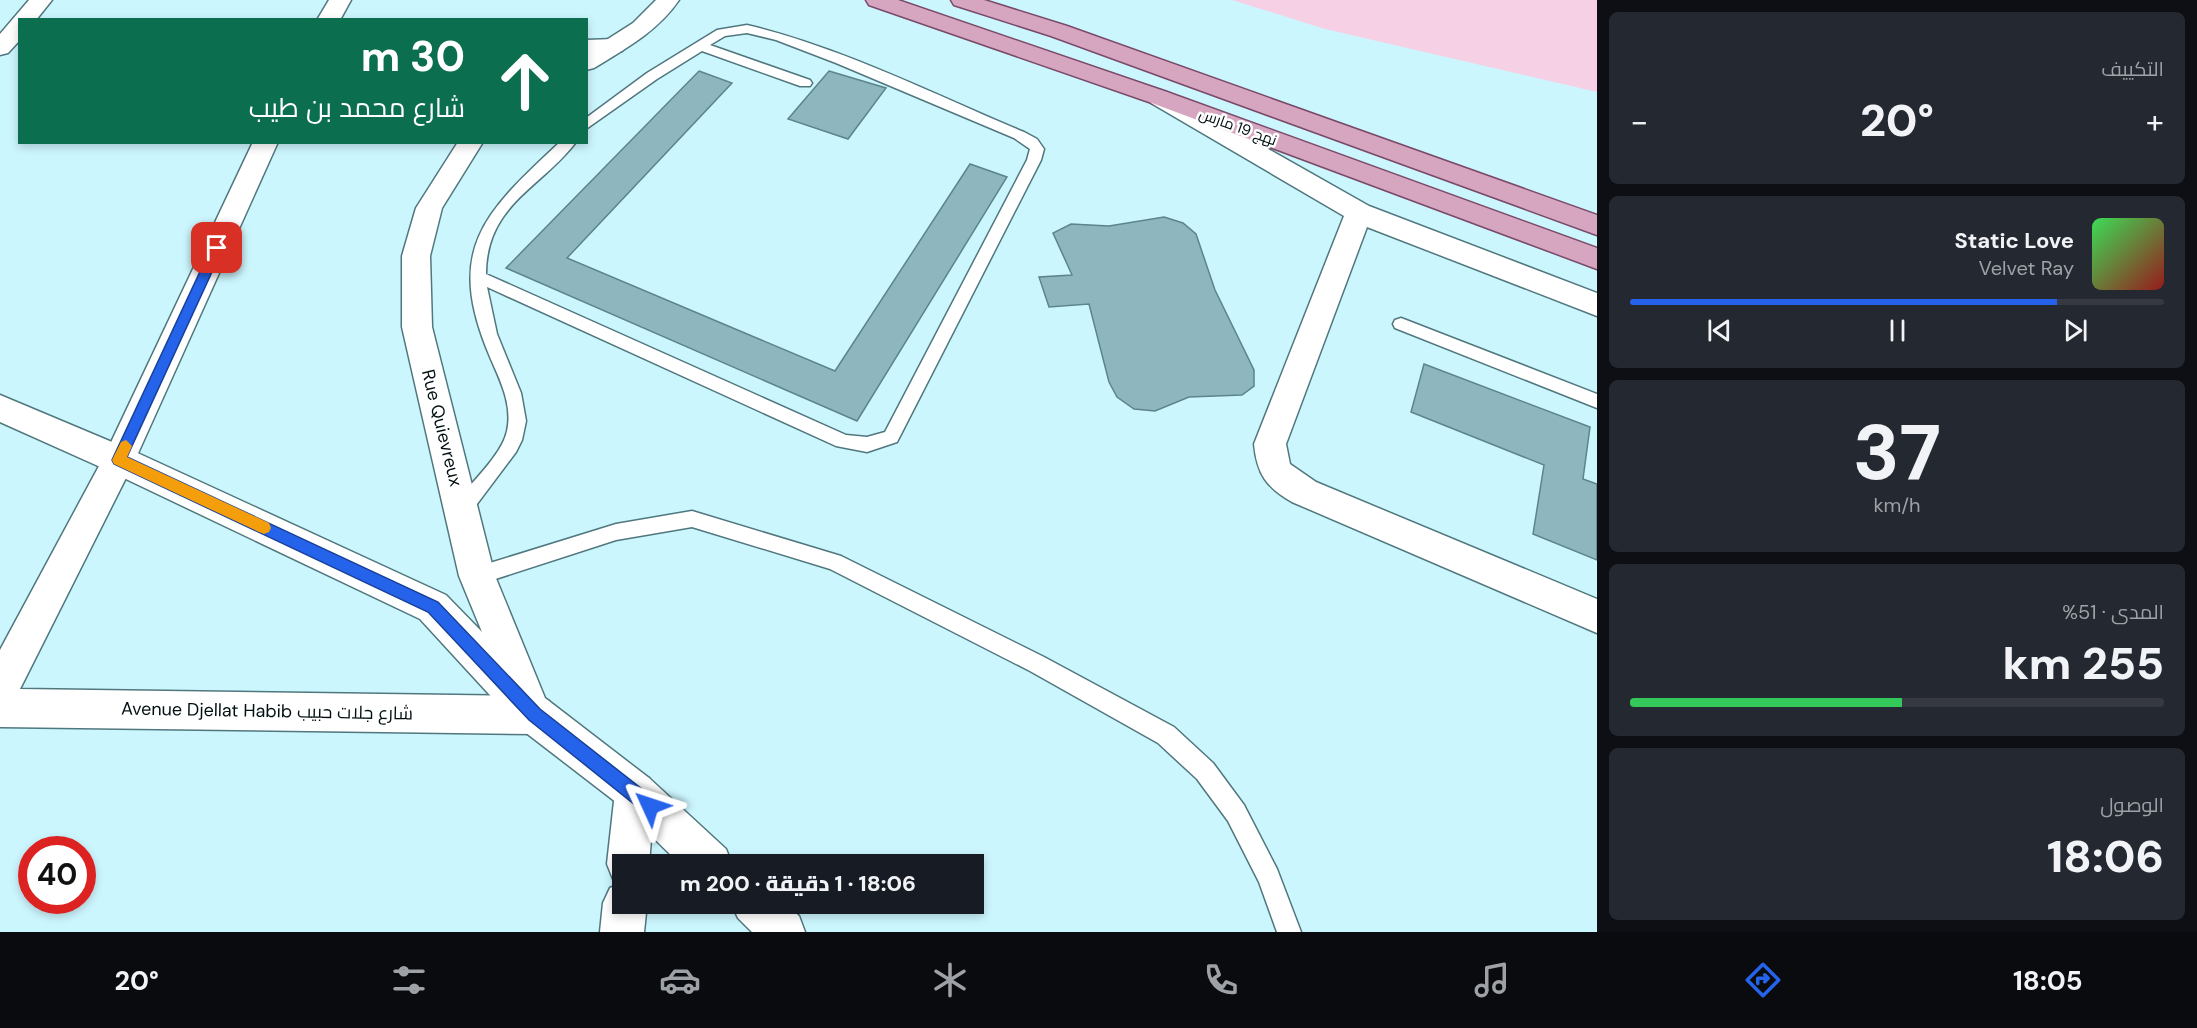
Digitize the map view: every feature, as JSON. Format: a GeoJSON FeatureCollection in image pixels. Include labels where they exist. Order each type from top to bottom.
{"type":"FeatureCollection","features":[{"type":"Feature","properties":{"kind":"main road","name":"نهج 19 مارس"},"geometry":{"type":"LineString","coordinates":[[876,0],[1158,97],[1597,260]]}},
{"type":"Feature","properties":{"kind":"main road","name":"نهج 19 مارس"},"geometry":{"type":"LineString","coordinates":[[962,0],[1134,58],[1597,225]]}},
{"type":"Feature","properties":{"kind":"street"},"geometry":{"type":"LineString","coordinates":[[26,18],[41,0]]}},
{"type":"Feature","properties":{"kind":"street"},"geometry":{"type":"LineString","coordinates":[[329,18],[340,0]]}},
{"type":"Feature","properties":{"kind":"street"},"geometry":{"type":"LineString","coordinates":[[588,62],[614,46],[657,14],[668,0]]}},
{"type":"Feature","properties":{"kind":"street"},"geometry":{"type":"LineString","coordinates":[[5,47],[18,28]]}},
{"type":"Feature","properties":{"kind":"street"},"geometry":{"type":"LineString","coordinates":[[588,47],[614,46]]}},
{"type":"Feature","properties":{"kind":"street"},"geometry":{"type":"LineString","coordinates":[[1158,97],[1359,213],[1597,305]]}},
{"type":"Feature","properties":{"kind":"street"},"geometry":{"type":"LineString","coordinates":[[0,688],[119,460],[265,144]]}},
{"type":"Feature","properties":{"kind":"street","name":"Rue Quievreux"},"geometry":{"type":"LineString","coordinates":[[470,144],[429,208],[416,256],[417,327],[477,576],[535,715]]}},
{"type":"Feature","properties":{"kind":"street"},"geometry":{"type":"LineString","coordinates":[[1359,213],[1270,444],[1272,461],[1281,480],[1304,492],[1597,616]]}},
{"type":"Feature","properties":{"kind":"street"},"geometry":{"type":"LineString","coordinates":[[0,408],[119,460],[433,607],[535,715],[635,792],[700,854]]}},
{"type":"Feature","properties":{"kind":"street","name":"Avenue Djellat Habib شارع جلات حبيب"},"geometry":{"type":"LineString","coordinates":[[0,708],[535,715]]}},
{"type":"Feature","properties":{"kind":"street"},"geometry":{"type":"LineString","coordinates":[[629,854],[635,792]]}},
{"type":"Feature","properties":{"kind":"street"},"geometry":{"type":"LineString","coordinates":[[622,932],[624,914]]}},
{"type":"Feature","properties":{"kind":"street"},"geometry":{"type":"LineString","coordinates":[[764,914],[783,932]]}},
{"type":"Feature","properties":{"kind":"lane"},"geometry":{"type":"LineString","coordinates":[[477,276],[842,441],[855,445],[868,445],[891,437],[1028,171],[1037,149],[1032,142],[1019,135],[841,60],[758,31],[736,30],[722,33],[652,76],[588,124]]}},
{"type":"Feature","properties":{"kind":"lane"},"geometry":{"type":"LineString","coordinates":[[701,46],[805,83]]}},
{"type":"Feature","properties":{"kind":"lane"},"geometry":{"type":"LineString","coordinates":[[461,510],[513,441],[518,411],[510,384],[487,334],[477,276],[486,233],[513,196],[567,144]]}},
{"type":"Feature","properties":{"kind":"lane"},"geometry":{"type":"LineString","coordinates":[[1401,324],[1597,401]]}},
{"type":"Feature","properties":{"kind":"lane"},"geometry":{"type":"LineString","coordinates":[[477,576],[616,532],[692,519],[834,562],[1037,664],[1166,735],[1205,771],[1236,813],[1269,877],[1289,932]]}},
{"type":"Feature","properties":{"kind":"shaded area"},"geometry":{"type":"Polygon","coordinates":[[[1232,0],[1597,0],[1597,92],[1325,29],[1232,0]]]}},
{"type":"Feature","properties":{"kind":"building"},"geometry":{"type":"Polygon","coordinates":[[[699,71],[732,83],[567,258],[835,371],[970,164],[1007,177],[857,421],[506,268],[699,71]]]}},
{"type":"Feature","properties":{"kind":"building"},"geometry":{"type":"Polygon","coordinates":[[[829,71],[886,88],[848,139],[788,119],[829,71]]]}},
{"type":"Feature","properties":{"kind":"building"},"geometry":{"type":"Polygon","coordinates":[[[1164,217],[1183,223],[1196,234],[1215,290],[1254,370],[1254,386],[1242,395],[1189,397],[1155,411],[1134,409],[1117,397],[1109,382],[1089,304],[1049,307],[1039,277],[1072,275],[1053,233],[1071,224],[1109,226],[1164,217]]]}},
{"type":"Feature","properties":{"kind":"building"},"geometry":{"type":"Polygon","coordinates":[[[1424,364],[1590,427],[1583,479],[1597,484],[1597,560],[1533,534],[1544,465],[1411,412],[1424,364]]]}},
{"type":"Feature","properties":{"kind":"slow traffic"},"geometry":{"type":"LineString","coordinates":[[126,446],[119,460],[264,528]]}},
{"type":"Feature","properties":{"kind":"route"},"geometry":{"type":"LineString","coordinates":[[217,248],[119,460],[433,607],[535,715],[650,806]]}}]}
